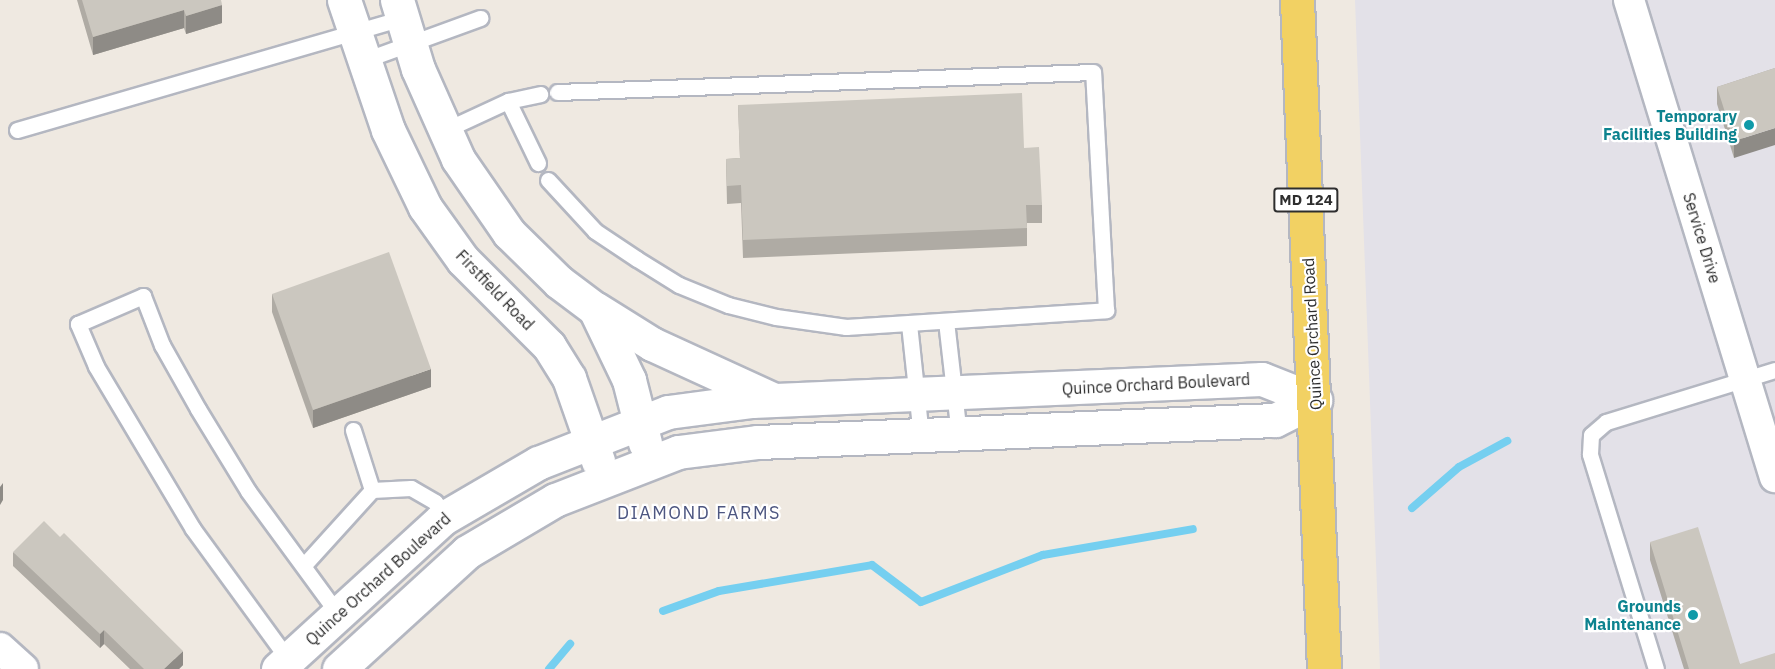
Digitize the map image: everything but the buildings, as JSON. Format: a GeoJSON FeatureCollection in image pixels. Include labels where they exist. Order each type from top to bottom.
{"type":"FeatureCollection","features":[{"type":"Feature","properties":{"kind":"main road","name":"Quince Orchard Road"},"geometry":{"type":"LineString","coordinates":[[1297,0],[1315,400],[1324,669]]}},
{"type":"Feature","properties":{"kind":"street","name":"Firstfield Road"},"geometry":{"type":"LineString","coordinates":[[344,0],[358,48],[388,130],[425,207],[464,260],[549,346],[569,378],[604,479]]}},
{"type":"Feature","properties":{"kind":"street","name":"Service Drive"},"geometry":{"type":"LineString","coordinates":[[1629,0],[1775,477]]}},
{"type":"Feature","properties":{"kind":"street"},"geometry":{"type":"LineString","coordinates":[[403,20],[443,131],[476,189],[509,232],[559,282],[595,309],[652,344],[773,400]]}},
{"type":"Feature","properties":{"kind":"street"},"geometry":{"type":"LineString","coordinates":[[595,309],[629,380],[638,423],[652,462]]}},
{"type":"Feature","properties":{"kind":"street","name":"Quince Orchard Boulevard"},"geometry":{"type":"LineString","coordinates":[[287,666],[338,614],[445,517],[538,463],[668,412],[773,400],[916,396],[1262,379],[1315,400]]}},
{"type":"Feature","properties":{"kind":"street"},"geometry":{"type":"LineString","coordinates":[[339,669],[466,552],[555,500],[678,452],[758,442],[1275,420],[1315,400]]}},
{"type":"Feature","properties":{"kind":"street"},"geometry":{"type":"LineString","coordinates":[[0,648],[23,669]]}},
{"type":"Feature","properties":{"kind":"lane"},"geometry":{"type":"LineString","coordinates":[[17,130],[358,48],[403,20],[480,18]]}},
{"type":"Feature","properties":{"kind":"lane"},"geometry":{"type":"LineString","coordinates":[[358,48],[403,20]]}},
{"type":"Feature","properties":{"kind":"lane"},"geometry":{"type":"LineString","coordinates":[[548,180],[595,231],[679,285],[728,306],[808,324],[909,324],[1106,310],[1093,72],[557,92]]}},
{"type":"Feature","properties":{"kind":"lane"},"geometry":{"type":"LineString","coordinates":[[443,131],[508,101],[540,94]]}},
{"type":"Feature","properties":{"kind":"lane"},"geometry":{"type":"LineString","coordinates":[[508,101],[538,163]]}},
{"type":"Feature","properties":{"kind":"lane"},"geometry":{"type":"LineString","coordinates":[[287,666],[193,529],[102,376],[78,324],[143,296],[162,345],[248,491],[338,614]]}},
{"type":"Feature","properties":{"kind":"lane"},"geometry":{"type":"LineString","coordinates":[[946,321],[959,435]]}},
{"type":"Feature","properties":{"kind":"lane"},"geometry":{"type":"LineString","coordinates":[[909,324],[921,436]]}},
{"type":"Feature","properties":{"kind":"lane"},"geometry":{"type":"LineString","coordinates":[[1656,669],[1590,454],[1591,435],[1606,422],[1775,370]]}},
{"type":"Feature","properties":{"kind":"lane"},"geometry":{"type":"LineString","coordinates":[[353,430],[372,489]]}},
{"type":"Feature","properties":{"kind":"lane"},"geometry":{"type":"LineString","coordinates":[[304,565],[372,489],[411,488],[435,502],[445,517]]}},
{"type":"Feature","properties":{"kind":"shaded area"},"geometry":{"type":"Polygon","coordinates":[[[1355,0],[1775,0],[1775,669],[1380,669],[1355,0]]]}},
{"type":"Feature","properties":{"kind":"waterway"},"geometry":{"type":"LineString","coordinates":[[1412,508],[1459,467],[1507,441]]}},
{"type":"Feature","properties":{"kind":"waterway"},"geometry":{"type":"LineString","coordinates":[[663,611],[719,591],[872,565],[921,602],[1043,555],[1193,529]]}},
{"type":"Feature","properties":{"kind":"waterway"},"geometry":{"type":"LineString","coordinates":[[549,669],[570,644]]}},
{"type":"Feature","properties":{"kind":"place","name":"Temporary Facilities Building"},"geometry":{"type":"Point","coordinates":[1749,125]}},
{"type":"Feature","properties":{"kind":"place","name":"Grounds Maintenance"},"geometry":{"type":"Point","coordinates":[1693,615]}},
{"type":"Feature","properties":{"kind":"district","name":"DIAMOND FARMS"},"geometry":{"type":"Point","coordinates":[699,513]}}]}
